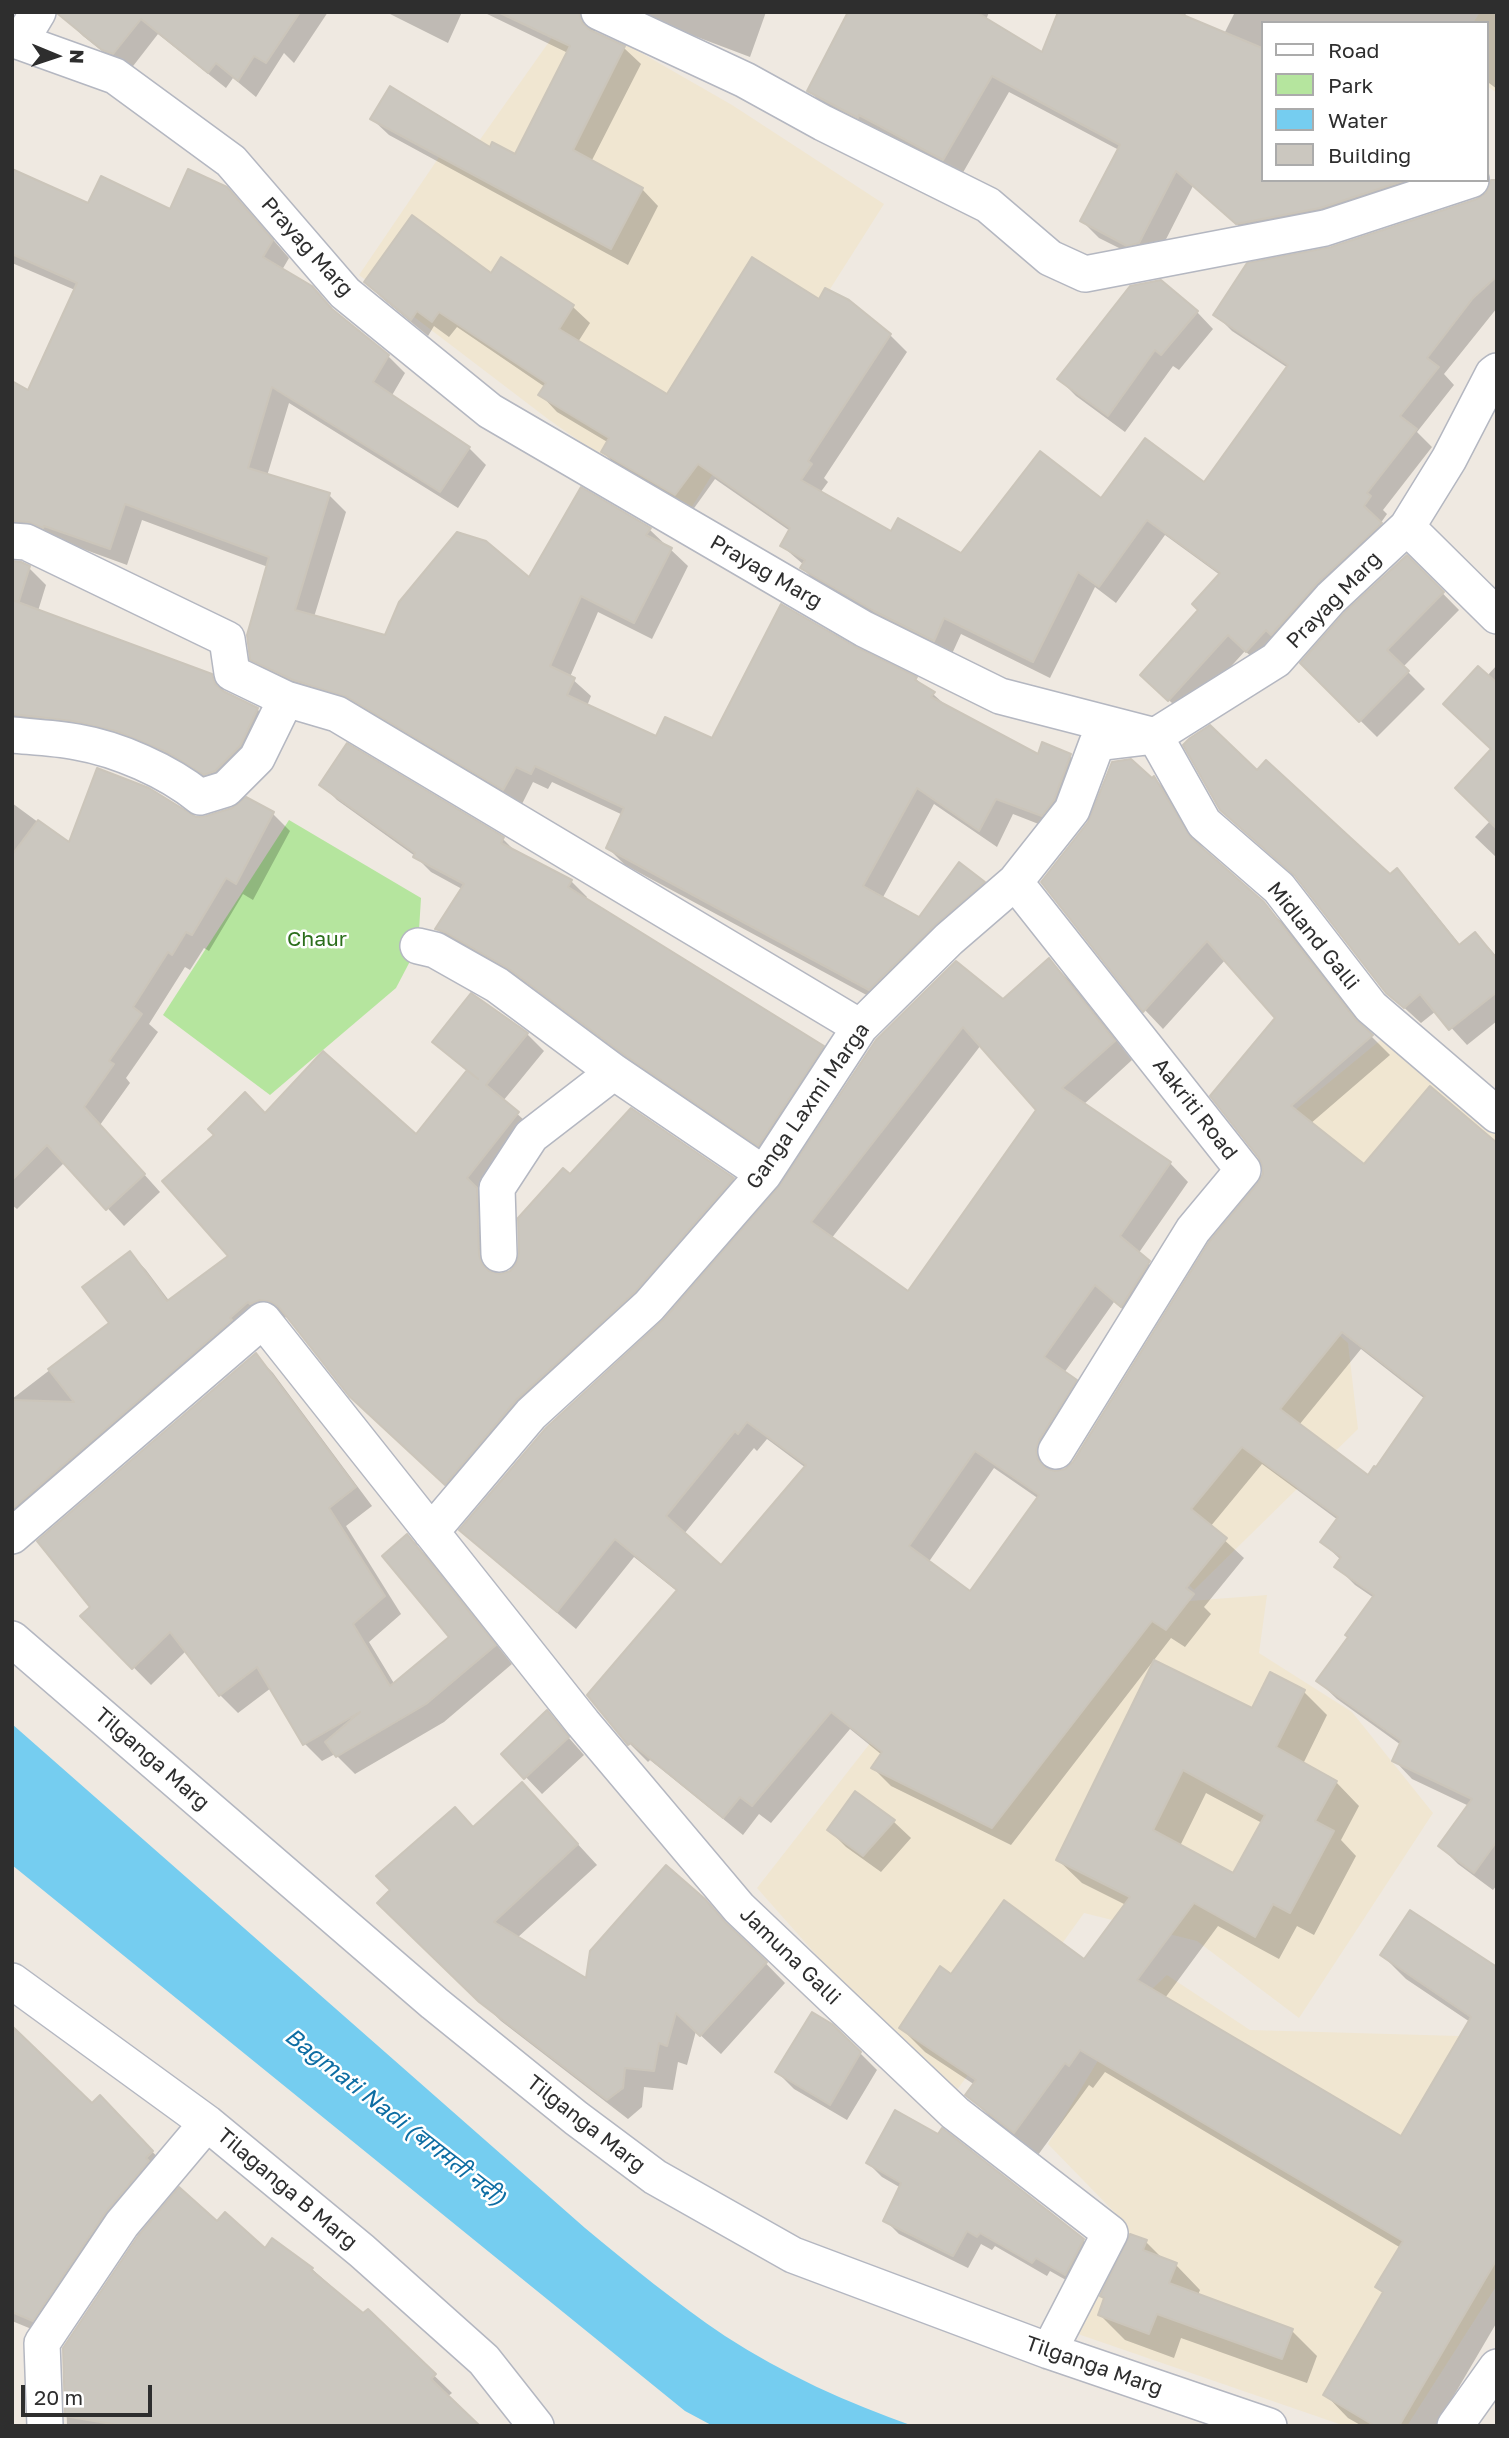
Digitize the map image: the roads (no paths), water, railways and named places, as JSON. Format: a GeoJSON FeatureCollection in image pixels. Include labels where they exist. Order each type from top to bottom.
{"type":"FeatureCollection","features":[{"type":"Feature","properties":{"kind":"street"},"geometry":{"type":"LineString","coordinates":[[16,41],[38,12]]}},
{"type":"Feature","properties":{"kind":"street"},"geometry":{"type":"LineString","coordinates":[[599,12],[745,80],[823,123],[988,205],[1050,258],[1085,274],[1325,228],[1465,182]]}},
{"type":"Feature","properties":{"kind":"street","name":"Prayag Marg"},"geometry":{"type":"LineString","coordinates":[[16,41],[115,76],[231,161],[345,293],[490,411],[864,629],[1000,696],[1155,736],[1276,660],[1331,598],[1407,527],[1449,459],[1497,371]]}},
{"type":"Feature","properties":{"kind":"street"},"geometry":{"type":"LineString","coordinates":[[1407,527],[1497,616]]}},
{"type":"Feature","properties":{"kind":"street"},"geometry":{"type":"LineString","coordinates":[[12,541],[26,542],[227,639],[232,674],[286,699],[337,714],[860,1027]]}},
{"type":"Feature","properties":{"kind":"street"},"geometry":{"type":"LineString","coordinates":[[12,734],[79,742],[132,758],[200,797],[226,789],[257,758],[286,699]]}},
{"type":"Feature","properties":{"kind":"street","name":"Ganga Laxmi Marga"},"geometry":{"type":"LineString","coordinates":[[431,1532],[531,1413],[649,1306],[764,1174],[860,1027],[949,939],[1015,882],[1072,810],[1097,743],[1155,736]]}},
{"type":"Feature","properties":{"kind":"street","name":"Midland Galli"},"geometry":{"type":"LineString","coordinates":[[1155,736],[1204,823],[1279,888],[1371,1007],[1497,1115]]}},
{"type":"Feature","properties":{"kind":"street","name":"Aakriti Road"},"geometry":{"type":"LineString","coordinates":[[1015,882],[1243,1170],[1193,1230],[1056,1451]]}},
{"type":"Feature","properties":{"kind":"street"},"geometry":{"type":"LineString","coordinates":[[418,946],[435,950],[497,985],[614,1072],[764,1174]]}},
{"type":"Feature","properties":{"kind":"street"},"geometry":{"type":"LineString","coordinates":[[499,1254],[498,1188],[531,1136],[614,1072]]}},
{"type":"Feature","properties":{"kind":"street"},"geometry":{"type":"LineString","coordinates":[[12,1536],[263,1320],[431,1532]]}},
{"type":"Feature","properties":{"kind":"street","name":"Jamuna Galli"},"geometry":{"type":"LineString","coordinates":[[431,1532],[583,1723],[739,1908],[955,2113],[1110,2233],[1049,2351]]}},
{"type":"Feature","properties":{"kind":"street","name":"Tilganga Marg"},"geometry":{"type":"LineString","coordinates":[[12,1639],[434,2003],[576,2118],[655,2177],[793,2255],[1049,2351],[1269,2426]]}},
{"type":"Feature","properties":{"kind":"street","name":"Tilaganga B Marg"},"geometry":{"type":"LineString","coordinates":[[12,1981],[207,2123],[362,2251],[484,2360],[536,2426]]}},
{"type":"Feature","properties":{"kind":"street"},"geometry":{"type":"LineString","coordinates":[[45,2426],[42,2343],[122,2224],[207,2123]]}},
{"type":"Feature","properties":{"kind":"street"},"geometry":{"type":"LineString","coordinates":[[1455,2426],[1497,2367]]}},
{"type":"Feature","properties":{"kind":"water","name":"Bagmati Nadi (बागमती नदी)"},"geometry":{"type":"Polygon","coordinates":[[[12,1724],[585,2228],[654,2284],[725,2336],[770,2363],[864,2408],[913,2426],[713,2426],[685,2411],[12,1865],[12,1724]]]}},
{"type":"Feature","properties":{"kind":"park label","name":"Chaur"},"geometry":{"type":"Point","coordinates":[317,939]}}]}
